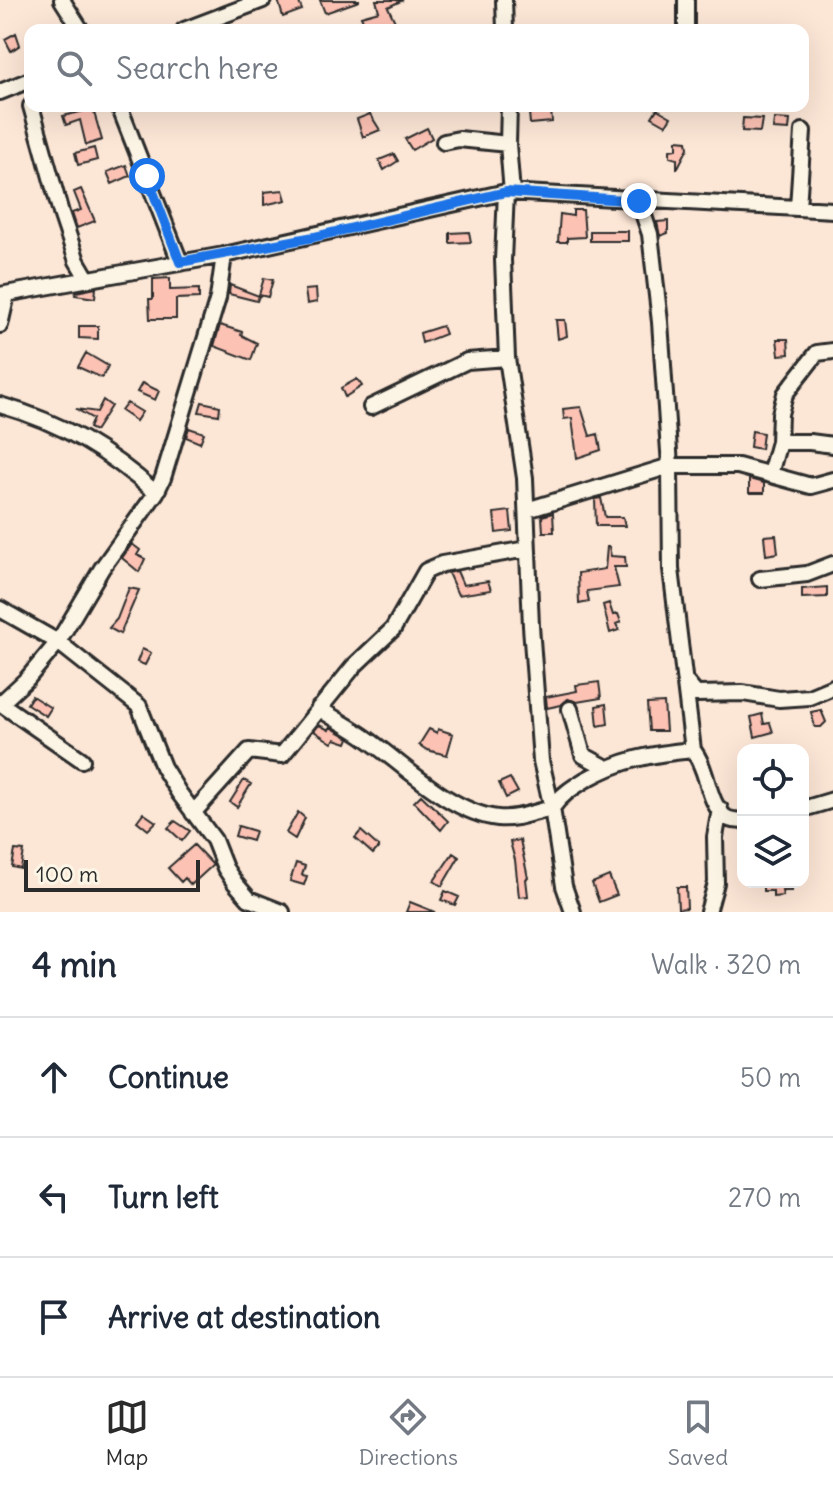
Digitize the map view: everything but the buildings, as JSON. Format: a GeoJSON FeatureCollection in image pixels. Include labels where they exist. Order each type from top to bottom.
{"type":"FeatureCollection","features":[{"type":"Feature","properties":{"kind":"street"},"geometry":{"type":"LineString","coordinates":[[62,0],[77,24]]}},
{"type":"Feature","properties":{"kind":"street"},"geometry":{"type":"LineString","coordinates":[[200,24],[263,0]]}},
{"type":"Feature","properties":{"kind":"street"},"geometry":{"type":"LineString","coordinates":[[504,0],[505,24]]}},
{"type":"Feature","properties":{"kind":"street"},"geometry":{"type":"LineString","coordinates":[[686,0],[686,24]]}},
{"type":"Feature","properties":{"kind":"street"},"geometry":{"type":"LineString","coordinates":[[0,92],[24,83]]}},
{"type":"Feature","properties":{"kind":"street"},"geometry":{"type":"LineString","coordinates":[[33,112],[61,213],[77,261],[87,278]]}},
{"type":"Feature","properties":{"kind":"street"},"geometry":{"type":"LineString","coordinates":[[121,112],[180,262]]}},
{"type":"Feature","properties":{"kind":"street"},"geometry":{"type":"LineString","coordinates":[[509,112],[509,192],[503,260],[507,358],[527,510],[541,761],[564,886],[573,912]]}},
{"type":"Feature","properties":{"kind":"street"},"geometry":{"type":"LineString","coordinates":[[798,208],[803,131]]}},
{"type":"Feature","properties":{"kind":"street"},"geometry":{"type":"LineString","coordinates":[[444,142],[459,139],[508,144]]}},
{"type":"Feature","properties":{"kind":"street"},"geometry":{"type":"LineString","coordinates":[[0,325],[4,294],[224,255],[509,192],[833,210]]}},
{"type":"Feature","properties":{"kind":"street"},"geometry":{"type":"LineString","coordinates":[[639,201],[650,234],[653,261],[670,466],[670,554],[693,750],[701,760],[720,809],[728,819],[737,820]]}},
{"type":"Feature","properties":{"kind":"street"},"geometry":{"type":"LineString","coordinates":[[82,760],[0,704],[27,679],[58,642],[102,568],[156,493],[177,438],[188,390],[218,298],[224,255]]}},
{"type":"Feature","properties":{"kind":"street"},"geometry":{"type":"LineString","coordinates":[[770,474],[779,442],[780,414],[785,394],[817,353],[833,351]]}},
{"type":"Feature","properties":{"kind":"street"},"geometry":{"type":"LineString","coordinates":[[371,407],[467,361],[507,358]]}},
{"type":"Feature","properties":{"kind":"street"},"geometry":{"type":"LineString","coordinates":[[0,405],[80,435],[156,493]]}},
{"type":"Feature","properties":{"kind":"street"},"geometry":{"type":"LineString","coordinates":[[779,442],[833,445]]}},
{"type":"Feature","properties":{"kind":"street"},"geometry":{"type":"LineString","coordinates":[[527,510],[670,466],[738,466],[811,486],[833,480]]}},
{"type":"Feature","properties":{"kind":"street"},"geometry":{"type":"LineString","coordinates":[[193,813],[244,754],[252,749],[282,755],[354,666],[393,629],[426,571],[442,564],[527,549]]}},
{"type":"Feature","properties":{"kind":"street"},"geometry":{"type":"LineString","coordinates":[[760,579],[807,574],[833,564]]}},
{"type":"Feature","properties":{"kind":"street"},"geometry":{"type":"LineString","coordinates":[[0,609],[58,642],[139,706],[163,767],[214,840],[247,905],[282,912]]}},
{"type":"Feature","properties":{"kind":"street"},"geometry":{"type":"LineString","coordinates":[[686,681],[696,694],[743,693],[774,700],[809,697],[833,687]]}},
{"type":"Feature","properties":{"kind":"street"},"geometry":{"type":"LineString","coordinates":[[319,708],[365,737],[449,799],[482,814],[510,819],[552,808],[563,794],[629,759],[693,750]]}},
{"type":"Feature","properties":{"kind":"street"},"geometry":{"type":"LineString","coordinates":[[570,709],[583,755],[607,768]]}},
{"type":"Feature","properties":{"kind":"street"},"geometry":{"type":"LineString","coordinates":[[809,807],[833,800]]}},
{"type":"Feature","properties":{"kind":"street"},"geometry":{"type":"LineString","coordinates":[[708,912],[716,883],[715,837],[720,809]]}},
{"type":"Feature","properties":{"kind":"route"},"geometry":{"type":"LineString","coordinates":[[147,176],[180,262],[314,237],[506,192],[639,201]]}}]}
